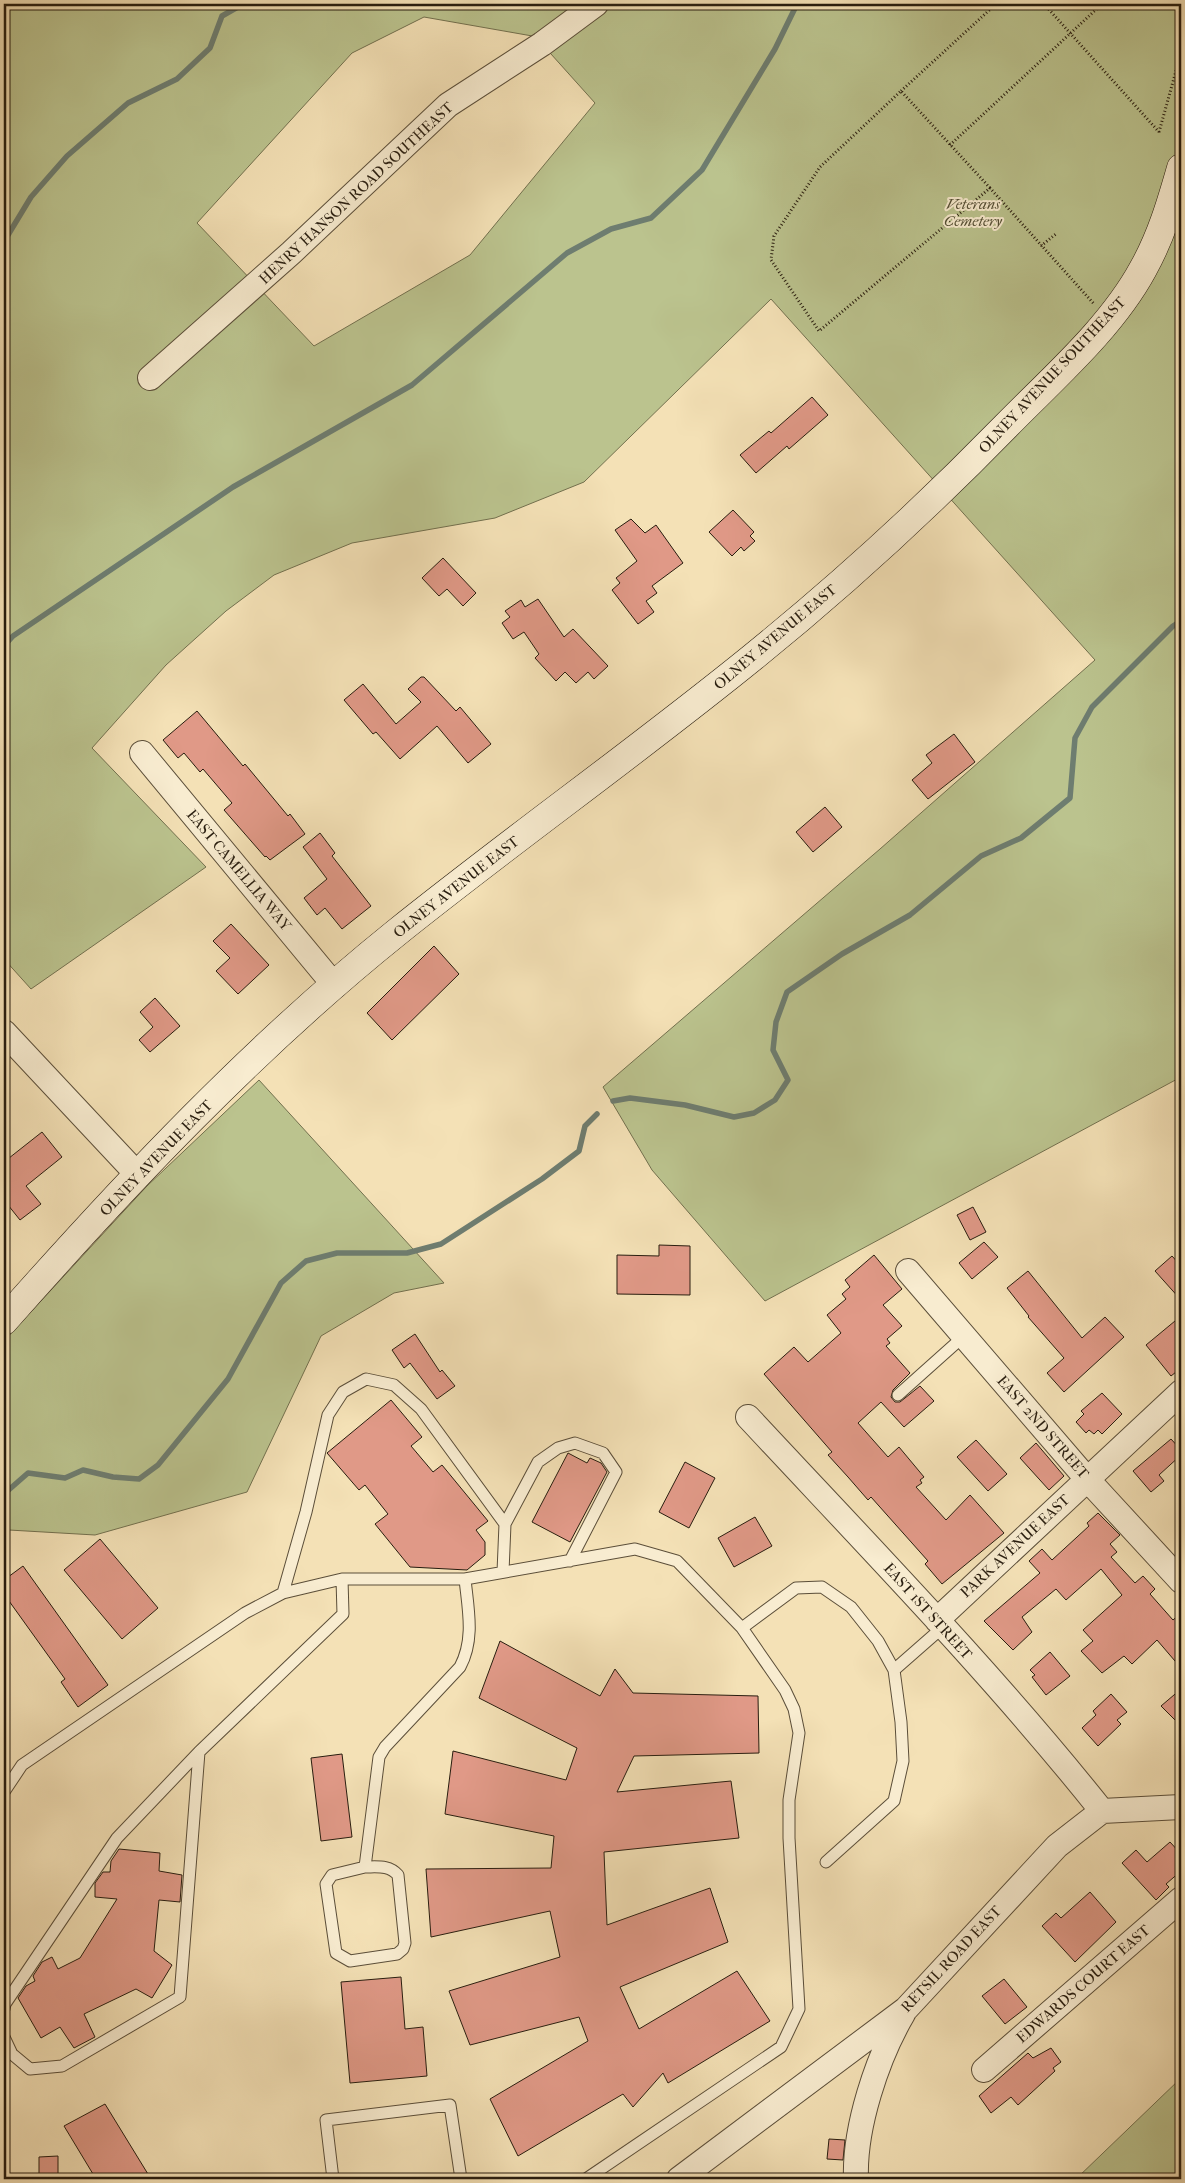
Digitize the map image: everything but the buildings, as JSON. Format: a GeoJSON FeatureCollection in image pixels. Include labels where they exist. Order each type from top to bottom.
{"type":"FeatureCollection","features":[{"type":"Feature","properties":{"kind":"main road","name":"OLNEY AVENUE SOUTHEAST"},"geometry":{"type":"LineString","coordinates":[[943,490],[1107,320],[1130,290],[1152,250],[1170,206],[1181,168]]}},
{"type":"Feature","properties":{"kind":"main road","name":"OLNEY AVENUE EAST"},"geometry":{"type":"LineString","coordinates":[[4,1321],[137,1174],[270,1044],[335,986],[394,935],[750,659],[836,587],[943,490]]}},
{"type":"Feature","properties":{"kind":"street","name":"HENRY HANSON ROAD SOUTHEAST"},"geometry":{"type":"LineString","coordinates":[[150,378],[292,253],[448,105],[542,44],[596,4]]}},
{"type":"Feature","properties":{"kind":"street","name":"EAST CAMELLIA WAY"},"geometry":{"type":"LineString","coordinates":[[142,754],[335,986]]}},
{"type":"Feature","properties":{"kind":"street"},"geometry":{"type":"LineString","coordinates":[[4,1032],[137,1174]]}},
{"type":"Feature","properties":{"kind":"street","name":"EAST 2ND STREET"},"geometry":{"type":"LineString","coordinates":[[908,1271],[1087,1478],[1181,1580]]}},
{"type":"Feature","properties":{"kind":"street","name":"PARK AVENUE EAST"},"geometry":{"type":"LineString","coordinates":[[940,1623],[1087,1478],[1181,1392]]}},
{"type":"Feature","properties":{"kind":"street","name":"EAST 1ST STREET"},"geometry":{"type":"LineString","coordinates":[[748,1417],[940,1623],[1071,1772],[1102,1811]]}},
{"type":"Feature","properties":{"kind":"street"},"geometry":{"type":"LineString","coordinates":[[1102,1811],[1181,1807]]}},
{"type":"Feature","properties":{"kind":"street","name":"RETSIL ROAD EAST"},"geometry":{"type":"LineString","coordinates":[[679,2179],[698,2171],[906,2009],[1057,1846],[1102,1811]]}},
{"type":"Feature","properties":{"kind":"street","name":"EDWARDS COURT EAST"},"geometry":{"type":"LineString","coordinates":[[984,2070],[1181,1899]]}},
{"type":"Feature","properties":{"kind":"street"},"geometry":{"type":"LineString","coordinates":[[856,2179],[856,2162],[867,2104],[891,2035],[906,2009]]}},
{"type":"Feature","properties":{"kind":"lane"},"geometry":{"type":"LineString","coordinates":[[898,1395],[964,1336]]}},
{"type":"Feature","properties":{"kind":"lane"},"geometry":{"type":"LineString","coordinates":[[283,1593],[306,1512],[328,1415],[343,1392],[366,1379],[394,1385],[421,1409],[505,1524]]}},
{"type":"Feature","properties":{"kind":"lane"},"geometry":{"type":"LineString","coordinates":[[503,1572],[505,1524],[538,1462],[558,1448],[575,1443],[603,1453],[616,1472],[570,1560]]}},
{"type":"Feature","properties":{"kind":"lane"},"geometry":{"type":"LineString","coordinates":[[4,1792],[22,1765],[245,1613],[283,1593],[342,1579],[465,1579],[635,1549],[677,1561],[742,1628],[785,1690],[794,1709],[798,1733],[789,1800],[789,1838],[799,2009],[781,2047],[586,2179]]}},
{"type":"Feature","properties":{"kind":"lane"},"geometry":{"type":"LineString","coordinates":[[4,2010],[5,2004],[116,1838],[199,1752],[343,1614],[342,1579]]}},
{"type":"Feature","properties":{"kind":"lane"},"geometry":{"type":"LineString","coordinates":[[365,1867],[379,1757],[385,1747],[460,1667],[467,1654],[470,1629],[465,1579]]}},
{"type":"Feature","properties":{"kind":"lane"},"geometry":{"type":"LineString","coordinates":[[742,1628],[796,1588],[822,1587],[851,1606],[878,1641],[894,1670],[901,1722],[903,1762],[894,1801],[826,1862]]}},
{"type":"Feature","properties":{"kind":"lane"},"geometry":{"type":"LineString","coordinates":[[894,1670],[940,1623]]}},
{"type":"Feature","properties":{"kind":"lane"},"geometry":{"type":"LineString","coordinates":[[4,2037],[12,2054],[30,2069],[62,2066],[180,1997],[199,1752]]}},
{"type":"Feature","properties":{"kind":"lane"},"geometry":{"type":"LineString","coordinates":[[365,1867],[387,1867],[394,1870],[398,1875],[405,1943],[403,1949],[397,1954],[350,1962],[336,1953],[326,1884],[332,1875],[365,1867]]}},
{"type":"Feature","properties":{"kind":"lane"},"geometry":{"type":"LineString","coordinates":[[333,2179],[326,2120],[450,2105],[461,2179]]}},
{"type":"Feature","properties":{"kind":"path"},"geometry":{"type":"LineString","coordinates":[[990,188],[819,332],[771,260],[774,236],[820,167],[996,4]]}},
{"type":"Feature","properties":{"kind":"path"},"geometry":{"type":"LineString","coordinates":[[1044,4],[1159,132],[1181,53]]}},
{"type":"Feature","properties":{"kind":"path"},"geometry":{"type":"LineString","coordinates":[[950,145],[1102,4]]}},
{"type":"Feature","properties":{"kind":"path"},"geometry":{"type":"LineString","coordinates":[[901,91],[1107,320]]}},
{"type":"Feature","properties":{"kind":"path"},"geometry":{"type":"LineString","coordinates":[[1042,246],[1057,233]]}},
{"type":"Feature","properties":{"kind":"green space","name":"Veterans Cemetery"},"geometry":{"type":"Polygon","coordinates":[[[4,4],[583,4],[538,37],[424,17],[352,53],[197,223],[314,346],[470,255],[595,103],[542,44],[596,4],[1181,4],[1181,1077],[765,1301],[652,1170],[603,1087],[880,849],[1095,660],[771,299],[584,482],[495,518],[352,543],[274,575],[226,611],[166,665],[92,748],[206,867],[31,989],[4,959],[4,4]]]}},
{"type":"Feature","properties":{"kind":"green space"},"geometry":{"type":"Polygon","coordinates":[[[259,1080],[444,1283],[394,1293],[321,1336],[247,1492],[95,1535],[9,1530],[4,1523],[4,1341],[147,1186],[259,1080]]]}},
{"type":"Feature","properties":{"kind":"green space"},"geometry":{"type":"Polygon","coordinates":[[[1181,2078],[1181,2179],[1076,2179],[1181,2078]]]}},
{"type":"Feature","properties":{"kind":"waterway"},"geometry":{"type":"LineString","coordinates":[[4,237],[8,235],[31,197],[67,156],[128,103],[177,79],[210,48],[222,16],[243,4]]}},
{"type":"Feature","properties":{"kind":"waterway"},"geometry":{"type":"LineString","coordinates":[[4,646],[13,636],[233,487],[412,385],[567,253],[611,229],[651,218],[702,170],[775,49],[797,4]]}},
{"type":"Feature","properties":{"kind":"waterway"},"geometry":{"type":"LineString","coordinates":[[613,1101],[630,1098],[685,1105],[734,1117],[754,1113],[775,1100],[788,1080],[773,1050],[776,1022],[787,992],[842,954],[910,915],[981,856],[1021,838],[1070,798],[1075,738],[1092,707],[1173,626],[1181,621]]}},
{"type":"Feature","properties":{"kind":"waterway"},"geometry":{"type":"LineString","coordinates":[[4,1494],[28,1473],[65,1478],[83,1470],[113,1477],[139,1479],[158,1465],[228,1379],[281,1283],[306,1261],[337,1253],[407,1253],[441,1244],[542,1179],[579,1151],[585,1126],[597,1114]]}}]}
